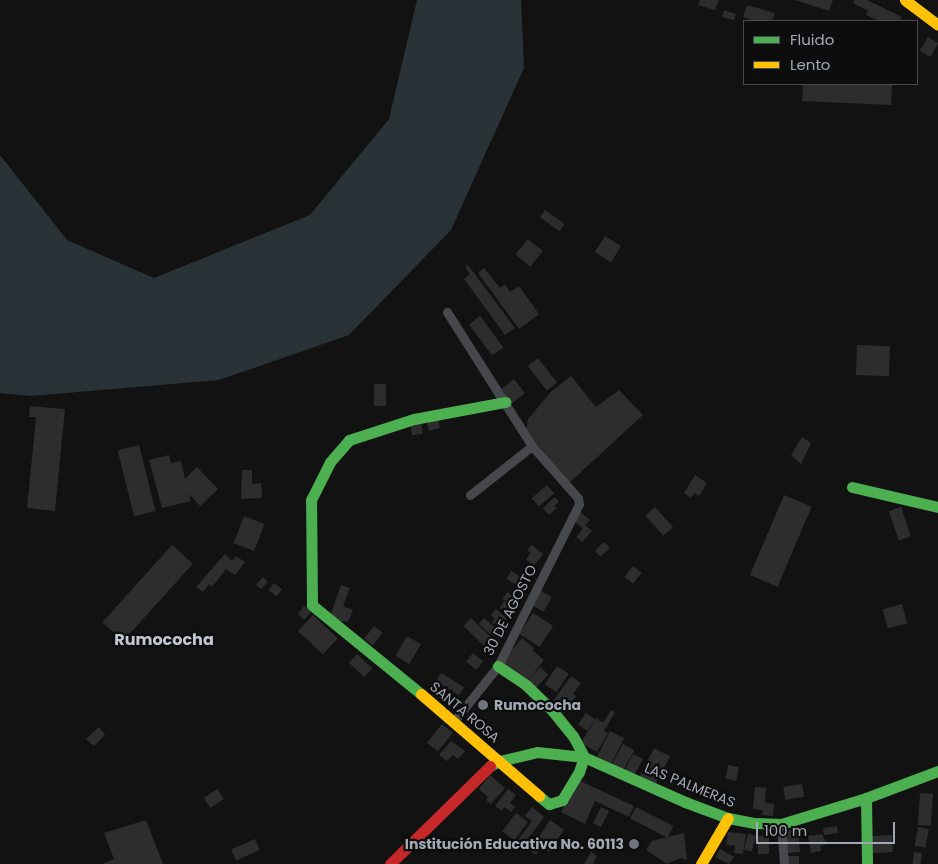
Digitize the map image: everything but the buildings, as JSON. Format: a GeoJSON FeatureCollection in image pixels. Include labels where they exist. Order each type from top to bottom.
{"type":"FeatureCollection","features":[{"type":"Feature","properties":{"kind":"street"},"geometry":{"type":"LineString","coordinates":[[905,0],[938,24]]}},
{"type":"Feature","properties":{"kind":"street"},"geometry":{"type":"LineString","coordinates":[[447,312],[532,446],[470,495]]}},
{"type":"Feature","properties":{"kind":"street","name":"SANTA ROSA"},"geometry":{"type":"LineString","coordinates":[[505,402],[414,419],[349,440],[330,462],[315,489],[312,500],[312,605],[454,721],[520,782],[549,804],[562,800],[579,772],[584,757]]}},
{"type":"Feature","properties":{"kind":"street","name":"30 DE AGOSTO"},"geometry":{"type":"LineString","coordinates":[[454,721],[498,666],[579,504],[578,498],[532,446]]}},
{"type":"Feature","properties":{"kind":"street"},"geometry":{"type":"LineString","coordinates":[[852,487],[938,507]]}},
{"type":"Feature","properties":{"kind":"street"},"geometry":{"type":"LineString","coordinates":[[498,666],[526,685],[551,709],[573,736],[584,757]]}},
{"type":"Feature","properties":{"kind":"street","name":"LAS PALMERAS"},"geometry":{"type":"LineString","coordinates":[[499,761],[537,752],[584,757],[686,802],[728,818],[754,823],[781,824],[866,798],[938,771]]}},
{"type":"Feature","properties":{"kind":"street"},"geometry":{"type":"LineString","coordinates":[[390,864],[473,780],[499,761]]}},
{"type":"Feature","properties":{"kind":"street"},"geometry":{"type":"LineString","coordinates":[[866,798],[867,864]]}},
{"type":"Feature","properties":{"kind":"street"},"geometry":{"type":"LineString","coordinates":[[701,864],[728,818]]}},
{"type":"Feature","properties":{"kind":"street"},"geometry":{"type":"LineString","coordinates":[[781,824],[784,864]]}},
{"type":"Feature","properties":{"kind":"shaded area"},"geometry":{"type":"Polygon","coordinates":[[[417,0],[521,0],[524,68],[451,230],[349,335],[219,380],[31,396],[0,393],[0,155],[67,240],[154,278],[310,215],[389,119],[417,0]]]}},
{"type":"Feature","properties":{"kind":"traffic: fast"},"geometry":{"type":"LineString","coordinates":[[421,694],[312,605],[311,500],[330,462],[349,440],[414,419],[505,402]]}},
{"type":"Feature","properties":{"kind":"traffic: fast"},"geometry":{"type":"LineString","coordinates":[[852,487],[938,507]]}},
{"type":"Feature","properties":{"kind":"traffic: fast"},"geometry":{"type":"LineString","coordinates":[[498,666],[526,685],[551,709],[573,736],[584,757]]}},
{"type":"Feature","properties":{"kind":"traffic: fast"},"geometry":{"type":"LineString","coordinates":[[490,766],[499,761],[537,752],[584,757],[685,802],[728,818],[754,823],[781,824],[866,798],[938,771]]}},
{"type":"Feature","properties":{"kind":"traffic: fast"},"geometry":{"type":"LineString","coordinates":[[539,796],[549,804],[562,800],[579,772],[584,757]]}},
{"type":"Feature","properties":{"kind":"traffic: fast"},"geometry":{"type":"LineString","coordinates":[[866,798],[867,864]]}},
{"type":"Feature","properties":{"kind":"traffic: slow"},"geometry":{"type":"LineString","coordinates":[[905,0],[938,25]]}},
{"type":"Feature","properties":{"kind":"traffic: slow"},"geometry":{"type":"LineString","coordinates":[[421,694],[539,796]]}},
{"type":"Feature","properties":{"kind":"traffic: slow"},"geometry":{"type":"LineString","coordinates":[[701,864],[728,818]]}},
{"type":"Feature","properties":{"kind":"traffic: jam"},"geometry":{"type":"LineString","coordinates":[[390,864],[490,766]]}},
{"type":"Feature","properties":{"kind":"place","name":"Rumococha"},"geometry":{"type":"Point","coordinates":[483,705]}},
{"type":"Feature","properties":{"kind":"place","name":"Institución Educativa No. 60113"},"geometry":{"type":"Point","coordinates":[634,844]}},
{"type":"Feature","properties":{"kind":"district","name":"Rumococha"},"geometry":{"type":"Point","coordinates":[164,640]}}]}
